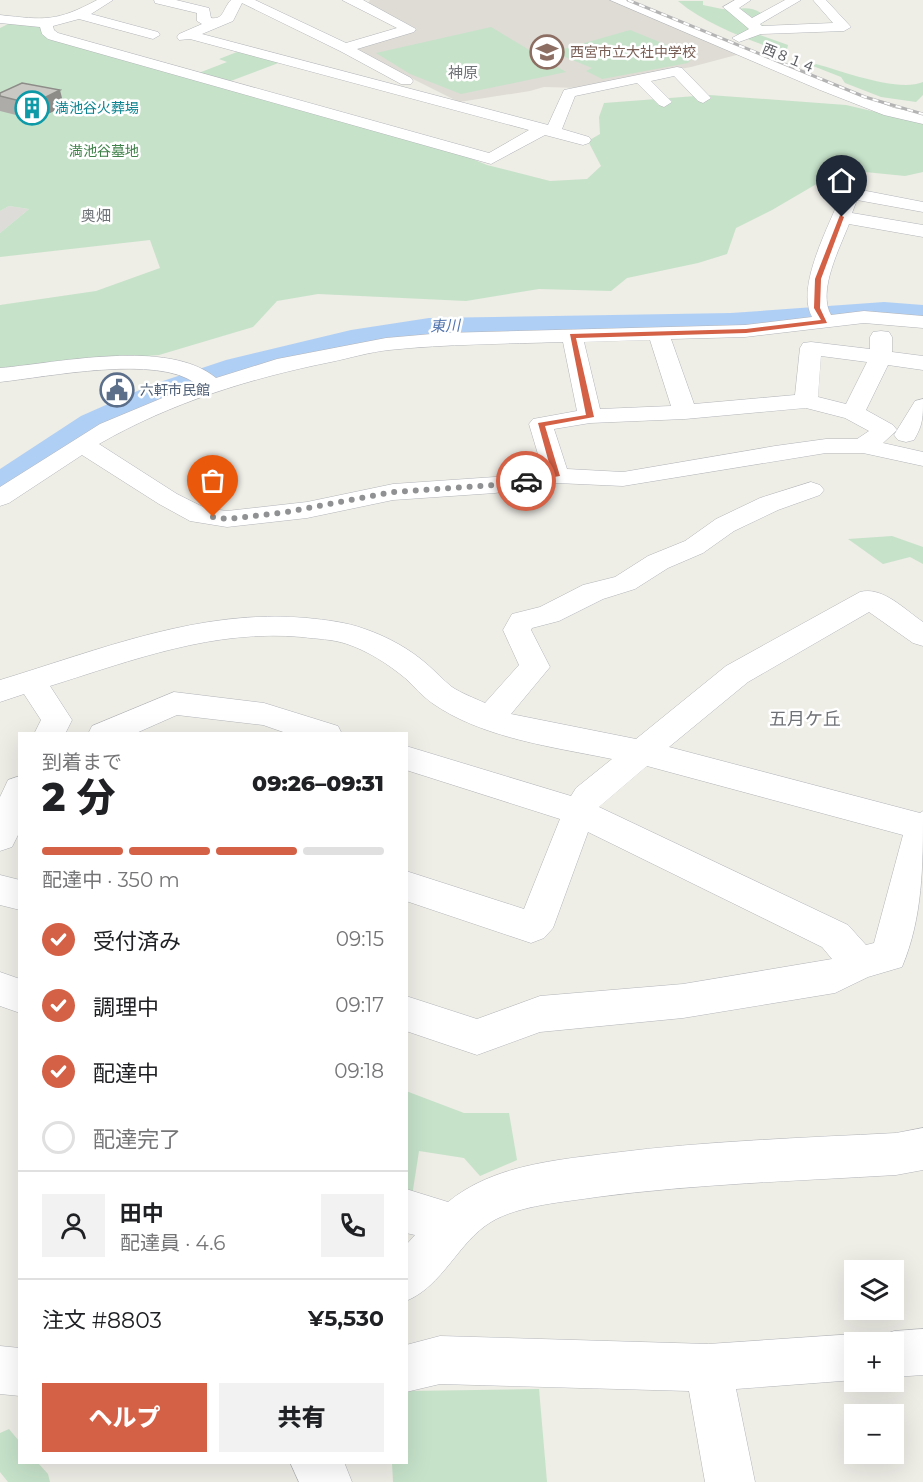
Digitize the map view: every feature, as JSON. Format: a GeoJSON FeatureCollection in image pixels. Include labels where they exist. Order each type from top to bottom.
{"type":"FeatureCollection","features":[{"type":"Feature","properties":{"kind":"street"},"geometry":{"type":"LineString","coordinates":[[0,13],[46,24],[79,15],[107,0]]}},
{"type":"Feature","properties":{"kind":"street"},"geometry":{"type":"LineString","coordinates":[[160,0],[204,11],[204,21],[214,23]]}},
{"type":"Feature","properties":{"kind":"street"},"geometry":{"type":"LineString","coordinates":[[138,61],[228,18],[232,6],[238,0]]}},
{"type":"Feature","properties":{"kind":"street"},"geometry":{"type":"LineString","coordinates":[[245,0],[345,48],[451,106]]}},
{"type":"Feature","properties":{"kind":"street"},"geometry":{"type":"LineString","coordinates":[[616,0],[890,112],[922,110]]}},
{"type":"Feature","properties":{"kind":"street"},"geometry":{"type":"LineString","coordinates":[[745,0],[730,7],[755,27],[791,29],[844,27],[824,5],[791,29]]}},
{"type":"Feature","properties":{"kind":"street"},"geometry":{"type":"LineString","coordinates":[[739,38],[795,0]]}},
{"type":"Feature","properties":{"kind":"street"},"geometry":{"type":"LineString","coordinates":[[345,48],[409,29],[356,1]]}},
{"type":"Feature","properties":{"kind":"street","name":"西８１４"},"geometry":{"type":"LineString","coordinates":[[670,7],[739,38],[922,110]]}},
{"type":"Feature","properties":{"kind":"street"},"geometry":{"type":"LineString","coordinates":[[79,15],[153,35]]}},
{"type":"Feature","properties":{"kind":"street"},"geometry":{"type":"LineString","coordinates":[[264,28],[292,22]]}},
{"type":"Feature","properties":{"kind":"street"},"geometry":{"type":"LineString","coordinates":[[46,24],[47,32],[53,36],[491,159],[548,130],[569,93],[677,71],[703,98]]}},
{"type":"Feature","properties":{"kind":"street"},"geometry":{"type":"LineString","coordinates":[[190,35],[583,140]]}},
{"type":"Feature","properties":{"kind":"street"},"geometry":{"type":"LineString","coordinates":[[228,45],[246,35]]}},
{"type":"Feature","properties":{"kind":"street"},"geometry":{"type":"LineString","coordinates":[[269,70],[290,62]]}},
{"type":"Feature","properties":{"kind":"street"},"geometry":{"type":"LineString","coordinates":[[228,84],[249,77]]}},
{"type":"Feature","properties":{"kind":"street"},"geometry":{"type":"LineString","coordinates":[[640,78],[664,102]]}},
{"type":"Feature","properties":{"kind":"street"},"geometry":{"type":"LineString","coordinates":[[404,133],[451,106]]}},
{"type":"Feature","properties":{"kind":"street"},"geometry":{"type":"LineString","coordinates":[[825,322],[817,308],[818,279],[851,193],[923,207]]}},
{"type":"Feature","properties":{"kind":"street"},"geometry":{"type":"LineString","coordinates":[[842,217],[923,231]]}},
{"type":"Feature","properties":{"kind":"street"},"geometry":{"type":"LineString","coordinates":[[853,413],[881,357],[882,317]]}},
{"type":"Feature","properties":{"kind":"street"},"geometry":{"type":"LineString","coordinates":[[0,498],[82,444],[205,380],[386,344],[443,339],[746,331],[882,317],[923,322]]}},
{"type":"Feature","properties":{"kind":"street"},"geometry":{"type":"LineString","coordinates":[[659,334],[685,412]]}},
{"type":"Feature","properties":{"kind":"street"},"geometry":{"type":"LineString","coordinates":[[572,336],[590,417]]}},
{"type":"Feature","properties":{"kind":"street"},"geometry":{"type":"LineString","coordinates":[[806,401],[811,348],[923,363]]}},
{"type":"Feature","properties":{"kind":"street"},"geometry":{"type":"LineString","coordinates":[[0,375],[134,362],[159,363],[205,380]]}},
{"type":"Feature","properties":{"kind":"street"},"geometry":{"type":"LineString","coordinates":[[0,390],[96,374],[102,365]]}},
{"type":"Feature","properties":{"kind":"street"},"geometry":{"type":"LineString","coordinates":[[557,476],[541,424],[590,417],[685,412],[806,401],[853,413],[905,434]]}},
{"type":"Feature","properties":{"kind":"street"},"geometry":{"type":"LineString","coordinates":[[863,446],[905,434],[923,406]]}},
{"type":"Feature","properties":{"kind":"street"},"geometry":{"type":"LineString","coordinates":[[82,444],[168,499],[199,515],[227,519],[308,510],[393,492],[495,485],[557,476],[623,479],[765,479],[811,490]]}},
{"type":"Feature","properties":{"kind":"street"},"geometry":{"type":"LineString","coordinates":[[489,718],[535,667],[517,630],[522,621],[549,614],[593,592],[625,583],[658,562],[694,547],[725,525],[765,479],[825,446],[863,446],[923,459]]}},
{"type":"Feature","properties":{"kind":"street"},"geometry":{"type":"LineString","coordinates":[[408,887],[531,927],[540,917],[579,812],[588,797],[737,674],[870,599],[923,636]]}},
{"type":"Feature","properties":{"kind":"street"},"geometry":{"type":"LineString","coordinates":[[0,691],[161,641],[205,631],[248,626],[286,626],[355,636],[388,651],[416,671],[442,695],[489,718],[518,728],[644,753],[922,826],[888,955],[859,963],[835,976],[683,1001],[540,1014],[477,1037],[408,1013]]}},
{"type":"Feature","properties":{"kind":"street"},"geometry":{"type":"LineString","coordinates":[[31,681],[57,720],[50,732]]}},
{"type":"Feature","properties":{"kind":"street"},"geometry":{"type":"LineString","coordinates":[[108,732],[174,703],[257,724],[313,732]]}},
{"type":"Feature","properties":{"kind":"street"},"geometry":{"type":"LineString","coordinates":[[408,759],[579,812],[836,936],[859,963]]}},
{"type":"Feature","properties":{"kind":"street"},"geometry":{"type":"LineString","coordinates":[[0,837],[18,794]]}},
{"type":"Feature","properties":{"kind":"street"},"geometry":{"type":"LineString","coordinates":[[0,890],[18,894]]}},
{"type":"Feature","properties":{"kind":"street"},"geometry":{"type":"LineString","coordinates":[[0,989],[18,995]]}},
{"type":"Feature","properties":{"kind":"street"},"geometry":{"type":"LineString","coordinates":[[408,1277],[453,1225],[479,1204],[537,1184],[668,1167],[896,1154],[923,1149]]}},
{"type":"Feature","properties":{"kind":"street"},"geometry":{"type":"LineString","coordinates":[[408,1212],[453,1225]]}},
{"type":"Feature","properties":{"kind":"street"},"geometry":{"type":"LineString","coordinates":[[904,1353],[923,1352]]}},
{"type":"Feature","properties":{"kind":"street"},"geometry":{"type":"LineString","coordinates":[[408,1368],[440,1360],[708,1368],[844,1358]]}},
{"type":"Feature","properties":{"kind":"street"},"geometry":{"type":"LineString","coordinates":[[708,1368],[730,1482]]}},
{"type":"Feature","properties":{"kind":"street"},"geometry":{"type":"LineString","coordinates":[[0,1370],[18,1372]]}},
{"type":"Feature","properties":{"kind":"street"},"geometry":{"type":"LineString","coordinates":[[316,1464],[327,1482]]}},
{"type":"Feature","properties":{"kind":"shaded area","name":"西宮市立大社中学校"},"geometry":{"type":"Polygon","coordinates":[[[370,0],[610,0],[740,54],[691,67],[580,88],[544,87],[459,102],[355,50],[417,29],[368,4],[370,0]]]}},
{"type":"Feature","properties":{"kind":"shaded area"},"geometry":{"type":"Polygon","coordinates":[[[9,206],[29,209],[0,233],[0,211],[9,206]]]}},
{"type":"Feature","properties":{"kind":"green space"},"geometry":{"type":"Polygon","coordinates":[[[678,1],[703,1],[703,5],[722,9],[756,10],[761,13],[758,22],[764,26],[760,35],[788,45],[786,54],[716,25],[678,1]]]}},
{"type":"Feature","properties":{"kind":"green space","name":"満池谷墓地"},"geometry":{"type":"Polygon","coordinates":[[[14,21],[41,25],[42,33],[465,156],[487,165],[550,181],[587,179],[601,166],[588,141],[600,134],[599,117],[604,103],[709,95],[846,105],[923,123],[923,172],[905,176],[855,171],[825,179],[736,228],[727,254],[698,263],[627,278],[611,291],[539,289],[466,301],[318,294],[277,301],[253,327],[159,355],[0,369],[0,305],[96,291],[160,268],[150,240],[0,257],[0,233],[29,209],[9,206],[0,211],[0,28],[14,21]]]}},
{"type":"Feature","properties":{"kind":"green space"},"geometry":{"type":"Polygon","coordinates":[[[491,27],[566,72],[461,94],[410,74],[376,53],[491,27]]]}},
{"type":"Feature","properties":{"kind":"green space"},"geometry":{"type":"Polygon","coordinates":[[[630,30],[694,56],[688,63],[602,79],[586,71],[592,68],[553,52],[630,30]]]}},
{"type":"Feature","properties":{"kind":"green space"},"geometry":{"type":"Polygon","coordinates":[[[237,52],[281,62],[228,82],[196,74],[227,62],[219,59],[237,52]]]}},
{"type":"Feature","properties":{"kind":"green space"},"geometry":{"type":"Polygon","coordinates":[[[816,64],[885,83],[912,85],[923,82],[923,95],[916,102],[881,97],[845,83],[841,77],[813,66],[816,64]]]}},
{"type":"Feature","properties":{"kind":"green space"},"geometry":{"type":"Polygon","coordinates":[[[892,536],[923,547],[923,564],[910,557],[883,564],[848,539],[892,536]]]}},
{"type":"Feature","properties":{"kind":"green space"},"geometry":{"type":"Polygon","coordinates":[[[408,1092],[464,1113],[509,1113],[517,1160],[480,1176],[464,1158],[419,1151],[412,1196],[408,1194],[408,1092]]]}},
{"type":"Feature","properties":{"kind":"green space"},"geometry":{"type":"Polygon","coordinates":[[[539,1389],[547,1482],[393,1482],[392,1464],[408,1464],[408,1391],[539,1389]]]}},
{"type":"Feature","properties":{"kind":"green space"},"geometry":{"type":"Polygon","coordinates":[[[9,1429],[18,1440],[18,1464],[39,1464],[48,1474],[50,1482],[8,1482],[0,1472],[0,1433],[9,1429]]]}},
{"type":"Feature","properties":{"kind":"building"},"geometry":{"type":"Polygon","coordinates":[[[22,83],[60,90],[32,104],[0,96],[0,93],[22,83]]]}},
{"type":"Feature","properties":{"kind":"waterway","name":"東川"},"geometry":{"type":"LineString","coordinates":[[0,483],[92,423],[161,391],[274,355],[351,338],[429,326],[731,321],[884,310],[923,313]]}},
{"type":"Feature","properties":{"kind":"railway"},"geometry":{"type":"LineString","coordinates":[[628,0],[865,97],[923,114]]}},
{"type":"Feature","properties":{"kind":"way so far"},"geometry":{"type":"LineString","coordinates":[[213,517],[227,519],[308,510],[393,492],[526,481]]}},
{"type":"Feature","properties":{"kind":"place","name":"西宮市立大社中学校"},"geometry":{"type":"Point","coordinates":[547,52]}},
{"type":"Feature","properties":{"kind":"place","name":"満池谷火葬場"},"geometry":{"type":"Point","coordinates":[32,108]}},
{"type":"Feature","properties":{"kind":"place","name":"六軒市民館"},"geometry":{"type":"Point","coordinates":[117,390]}},
{"type":"Feature","properties":{"kind":"district","name":"神原"},"geometry":{"type":"Point","coordinates":[463,73]}},
{"type":"Feature","properties":{"kind":"district","name":"奥畑"},"geometry":{"type":"Point","coordinates":[96,216]}},
{"type":"Feature","properties":{"kind":"district","name":"五月ケ丘"},"geometry":{"type":"Point","coordinates":[805,719]}},
{"type":"Feature","properties":{"kind":"route"},"geometry":{"type":"LineString","coordinates":[[526,481],[557,476],[541,424],[590,417],[572,336],[746,331],[825,322],[817,308],[818,279],[842,217]]}}]}
